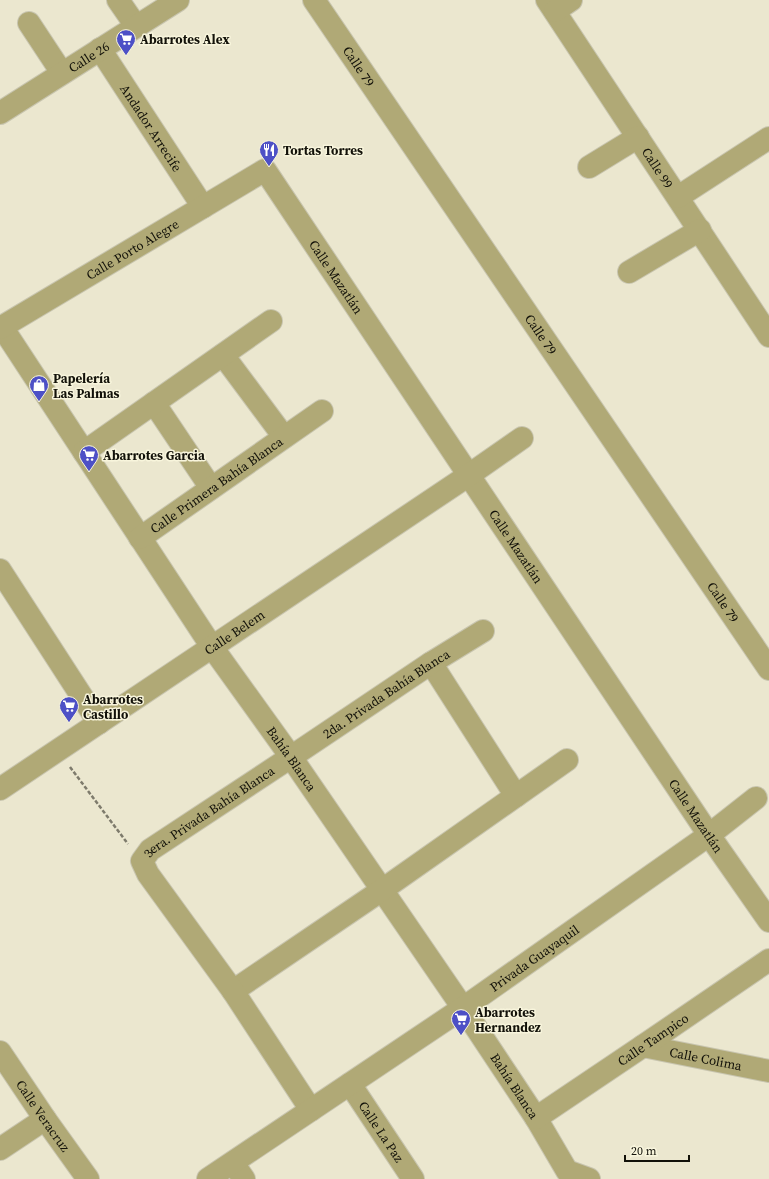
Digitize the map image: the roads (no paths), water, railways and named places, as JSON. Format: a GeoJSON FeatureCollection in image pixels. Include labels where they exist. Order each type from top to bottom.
{"type":"FeatureCollection","features":[{"type":"Feature","properties":{"kind":"street"},"geometry":{"type":"LineString","coordinates":[[118,0],[136,26]]}},
{"type":"Feature","properties":{"kind":"street","name":"Calle 26"},"geometry":{"type":"LineString","coordinates":[[0,114],[178,0]]}},
{"type":"Feature","properties":{"kind":"street","name":"Calle 79"},"geometry":{"type":"LineString","coordinates":[[314,0],[769,669]]}},
{"type":"Feature","properties":{"kind":"street","name":"Calle 99"},"geometry":{"type":"LineString","coordinates":[[558,4],[638,137],[769,336]]}},
{"type":"Feature","properties":{"kind":"street"},"geometry":{"type":"LineString","coordinates":[[29,23],[62,73]]}},
{"type":"Feature","properties":{"kind":"street","name":"Andador Arrecife"},"geometry":{"type":"LineString","coordinates":[[100,49],[203,207]]}},
{"type":"Feature","properties":{"kind":"street"},"geometry":{"type":"LineString","coordinates":[[589,168],[638,137]]}},
{"type":"Feature","properties":{"kind":"street"},"geometry":{"type":"LineString","coordinates":[[678,197],[769,138]]}},
{"type":"Feature","properties":{"kind":"street","name":"Calle Porto Alegre"},"geometry":{"type":"LineString","coordinates":[[1,328],[264,170]]}},
{"type":"Feature","properties":{"kind":"street","name":"Calle Mazatlán"},"geometry":{"type":"LineString","coordinates":[[264,170],[709,835],[769,921]]}},
{"type":"Feature","properties":{"kind":"street"},"geometry":{"type":"LineString","coordinates":[[629,272],[700,230]]}},
{"type":"Feature","properties":{"kind":"street"},"geometry":{"type":"LineString","coordinates":[[84,452],[271,321]]}},
{"type":"Feature","properties":{"kind":"street","name":"Bahía Blanca"},"geometry":{"type":"LineString","coordinates":[[1,328],[212,647],[291,758],[463,1008],[536,1118],[567,1171],[589,1179]]}},
{"type":"Feature","properties":{"kind":"street","name":"Calle Primera Bahía Blanca"},"geometry":{"type":"LineString","coordinates":[[140,538],[284,437],[223,355]]}},
{"type":"Feature","properties":{"kind":"street"},"geometry":{"type":"LineString","coordinates":[[154,403],[211,488]]}},
{"type":"Feature","properties":{"kind":"street"},"geometry":{"type":"LineString","coordinates":[[284,437],[322,411]]}},
{"type":"Feature","properties":{"kind":"street","name":"Calle Belem"},"geometry":{"type":"LineString","coordinates":[[0,790],[522,438]]}},
{"type":"Feature","properties":{"kind":"street"},"geometry":{"type":"LineString","coordinates":[[0,570],[99,724]]}},
{"type":"Feature","properties":{"kind":"street","name":"2da. Privada Bahía Blanca"},"geometry":{"type":"LineString","coordinates":[[291,758],[431,663],[483,631]]}},
{"type":"Feature","properties":{"kind":"street"},"geometry":{"type":"LineString","coordinates":[[431,663],[516,796]]}},
{"type":"Feature","properties":{"kind":"street","name":"3era. Privada Bahía Blanca"},"geometry":{"type":"LineString","coordinates":[[291,758],[150,850],[142,861],[148,874],[233,991],[312,1110]]}},
{"type":"Feature","properties":{"kind":"street"},"geometry":{"type":"LineString","coordinates":[[233,991],[382,890],[567,760]]}},
{"type":"Feature","properties":{"kind":"street","name":"Privada Guayaquil"},"geometry":{"type":"LineString","coordinates":[[208,1179],[238,1171],[312,1110],[463,1008],[709,835],[756,798]]}},
{"type":"Feature","properties":{"kind":"street","name":"Calle Tampico"},"geometry":{"type":"LineString","coordinates":[[536,1118],[769,960]]}},
{"type":"Feature","properties":{"kind":"street","name":"Calle Colima"},"geometry":{"type":"LineString","coordinates":[[643,1046],[769,1071]]}},
{"type":"Feature","properties":{"kind":"street","name":"Calle Veracruz"},"geometry":{"type":"LineString","coordinates":[[0,1052],[88,1179]]}},
{"type":"Feature","properties":{"kind":"street","name":"Calle La Paz"},"geometry":{"type":"LineString","coordinates":[[350,1084],[413,1179]]}},
{"type":"Feature","properties":{"kind":"street"},"geometry":{"type":"LineString","coordinates":[[0,1149],[45,1119]]}},
{"type":"Feature","properties":{"kind":"place","name":"Abarrotes Alex"},"geometry":{"type":"Point","coordinates":[126,56]}},
{"type":"Feature","properties":{"kind":"place","name":"Tortas Torres"},"geometry":{"type":"Point","coordinates":[269,167]}},
{"type":"Feature","properties":{"kind":"place","name":"Papelería Las Palmas"},"geometry":{"type":"Point","coordinates":[39,402]}},
{"type":"Feature","properties":{"kind":"place","name":"Abarrotes Garcia"},"geometry":{"type":"Point","coordinates":[89,472]}},
{"type":"Feature","properties":{"kind":"place","name":"Abarrotes Castillo"},"geometry":{"type":"Point","coordinates":[69,723]}},
{"type":"Feature","properties":{"kind":"place","name":"Abarrotes Hernandez"},"geometry":{"type":"Point","coordinates":[461,1036]}}]}
